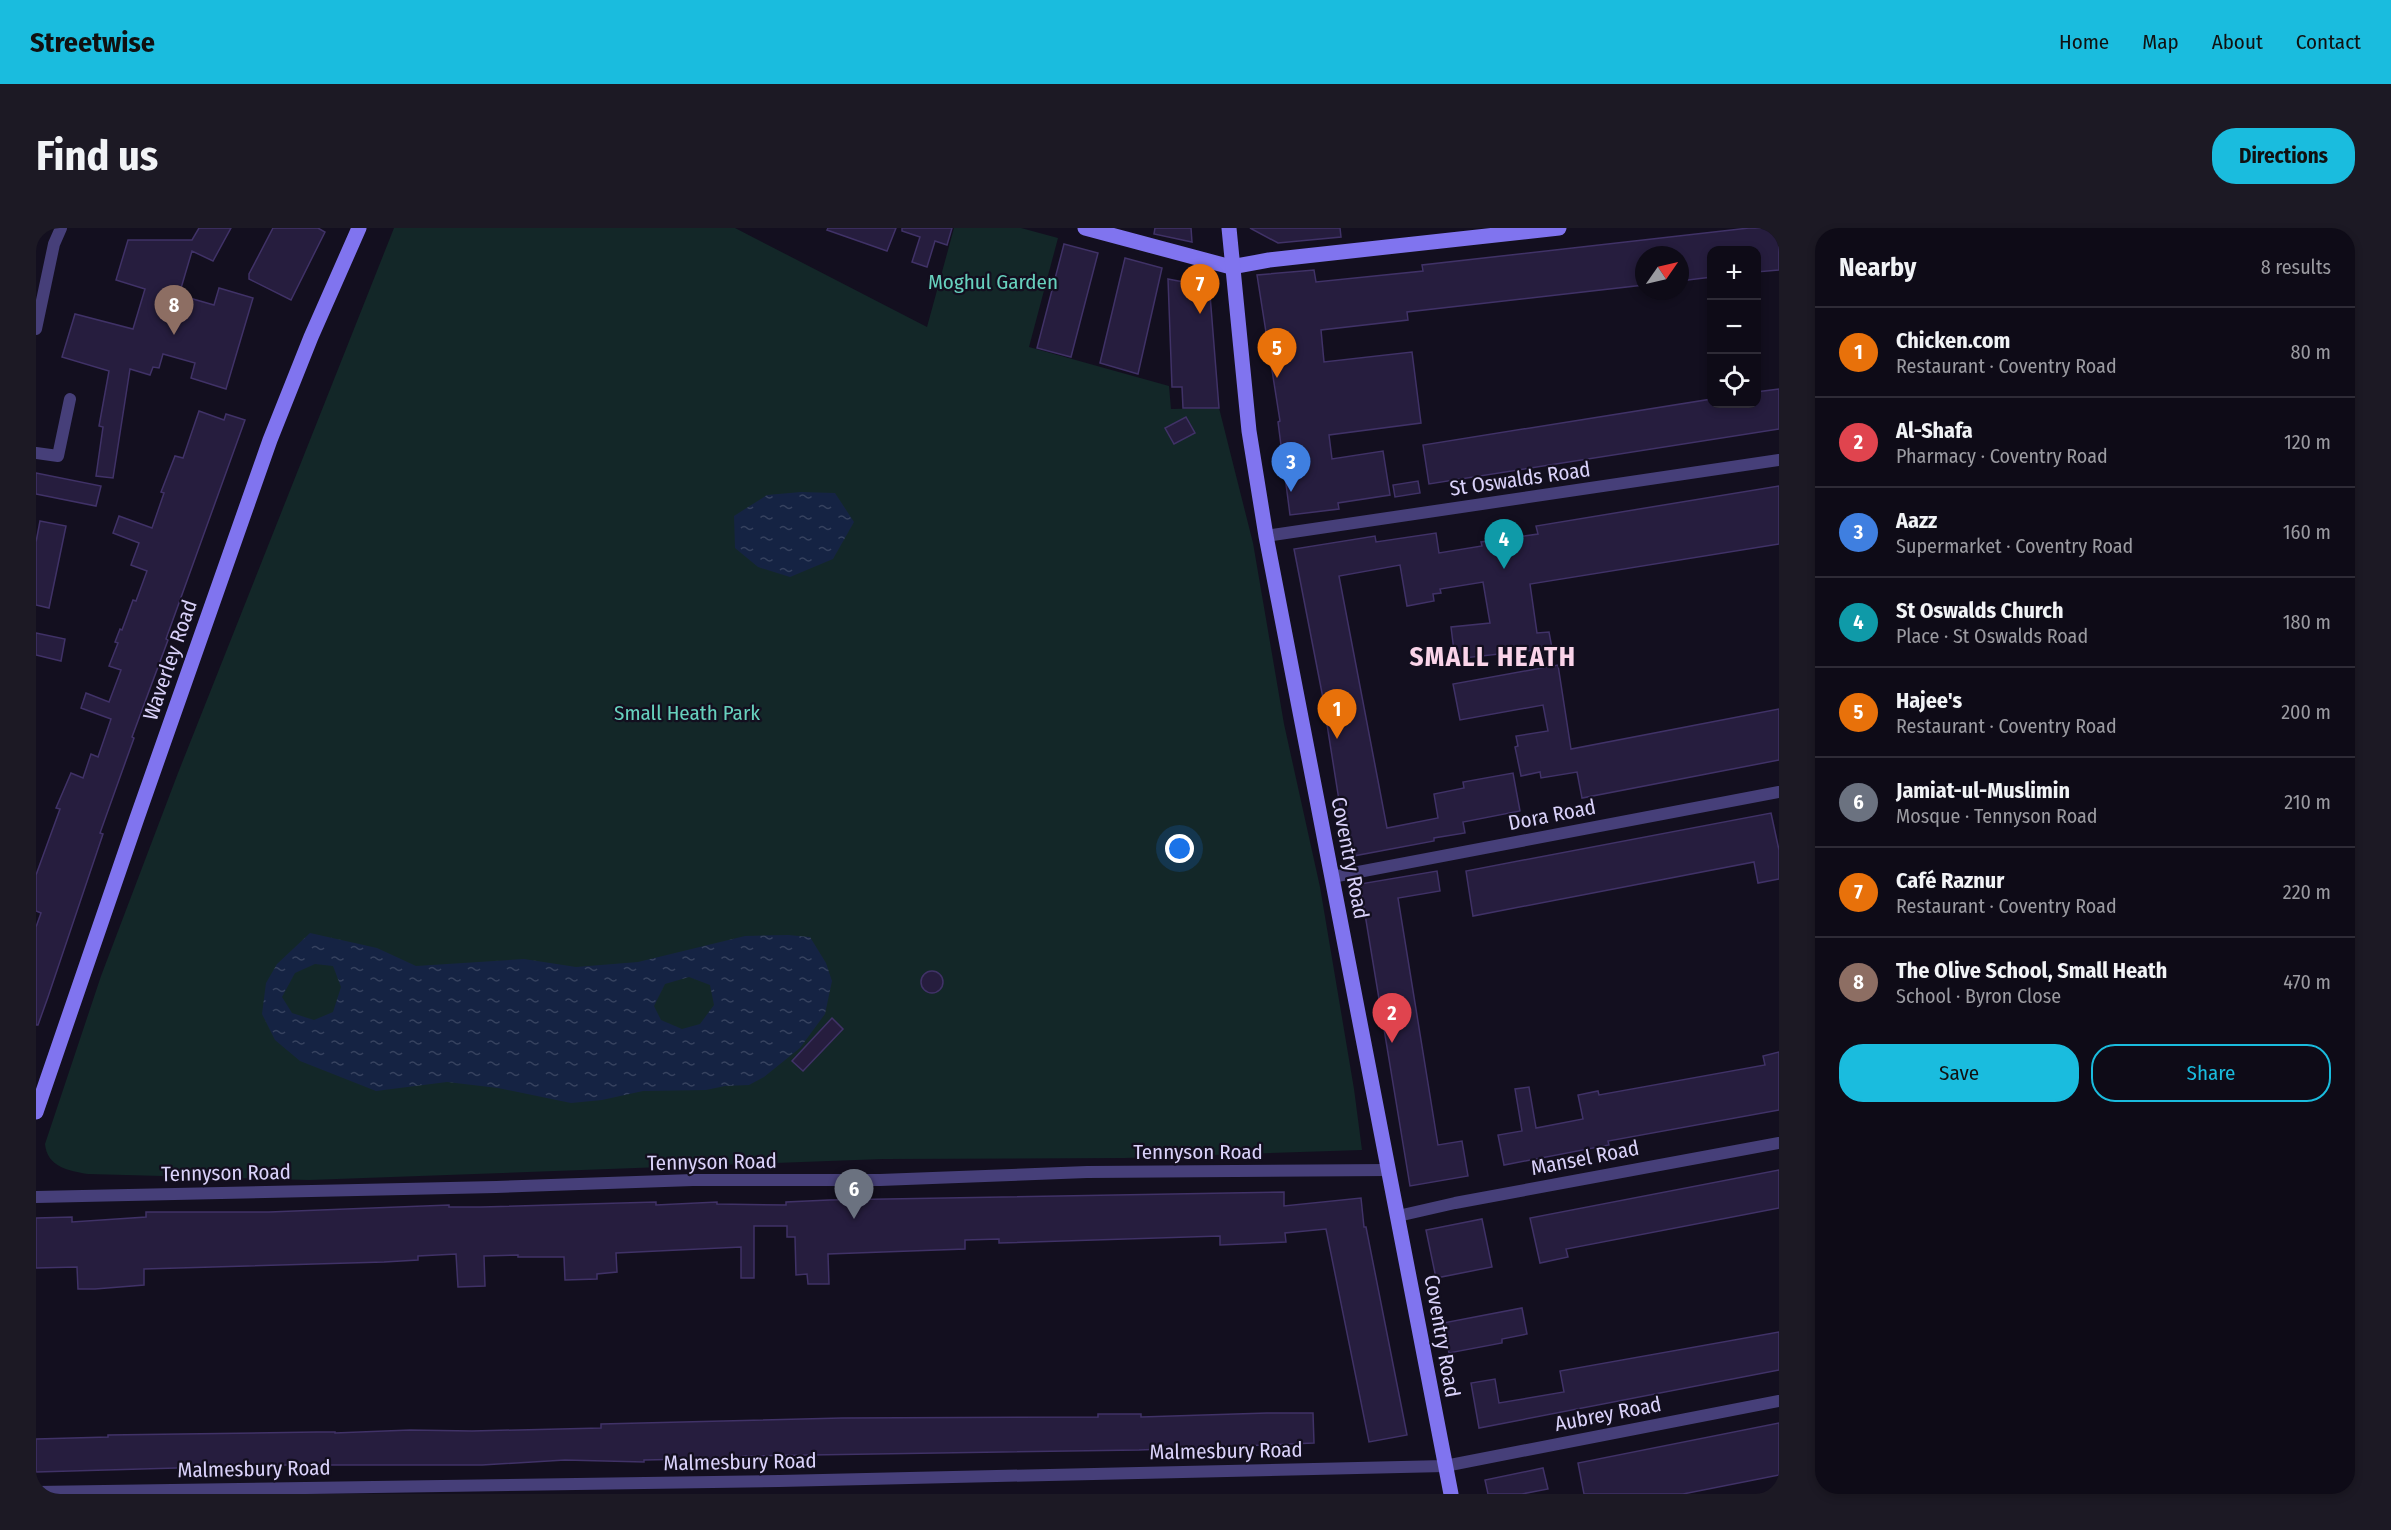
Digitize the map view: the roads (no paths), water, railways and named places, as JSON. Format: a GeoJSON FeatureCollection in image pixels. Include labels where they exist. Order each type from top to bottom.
{"type":"FeatureCollection","features":[{"type":"Feature","properties":{"kind":"street"},"geometry":{"type":"LineString","coordinates":[[36,329],[54,244],[61,228]]}},
{"type":"Feature","properties":{"kind":"street","name":"Waverley Road"},"geometry":{"type":"LineString","coordinates":[[36,1112],[136,818],[270,440],[311,337],[359,228]]}},
{"type":"Feature","properties":{"kind":"street"},"geometry":{"type":"LineString","coordinates":[[1084,228],[1231,267],[1269,260],[1559,228]]}},
{"type":"Feature","properties":{"kind":"street","name":"Coventry Road"},"geometry":{"type":"LineString","coordinates":[[1229,228],[1231,267],[1249,431],[1266,536],[1451,1494]]}},
{"type":"Feature","properties":{"kind":"street"},"geometry":{"type":"LineString","coordinates":[[36,453],[58,456],[70,399]]}},
{"type":"Feature","properties":{"kind":"street","name":"St Oswalds Road"},"geometry":{"type":"LineString","coordinates":[[1266,536],[1779,460]]}},
{"type":"Feature","properties":{"kind":"street","name":"Dora Road"},"geometry":{"type":"LineString","coordinates":[[1332,877],[1779,792]]}},
{"type":"Feature","properties":{"kind":"street","name":"Mansel Road"},"geometry":{"type":"LineString","coordinates":[[1398,1216],[1455,1203],[1779,1143]]}},
{"type":"Feature","properties":{"kind":"street","name":"Tennyson Road"},"geometry":{"type":"LineString","coordinates":[[36,1197],[496,1187],[693,1180],[880,1180],[1087,1172],[1389,1170]]}},
{"type":"Feature","properties":{"kind":"street","name":"Aubrey Road"},"geometry":{"type":"LineString","coordinates":[[1445,1466],[1779,1401]]}},
{"type":"Feature","properties":{"kind":"street","name":"Malmesbury Road"},"geometry":{"type":"LineString","coordinates":[[36,1492],[767,1481],[1445,1466]]}},
{"type":"Feature","properties":{"kind":"water"},"geometry":{"type":"Polygon","coordinates":[[[801,492],[835,493],[854,522],[833,559],[790,577],[758,567],[735,548],[734,516],[767,495],[801,492]]]}},
{"type":"Feature","properties":{"kind":"water"},"geometry":{"type":"Polygon","coordinates":[[[310,933],[377,948],[416,966],[524,959],[576,967],[638,962],[745,936],[788,935],[810,937],[826,963],[832,981],[825,1014],[800,1048],[764,1077],[749,1085],[706,1090],[643,1091],[602,1100],[571,1103],[498,1088],[447,1082],[376,1091],[300,1061],[275,1040],[262,1014],[266,983],[277,964],[310,933]],[[315,964],[295,973],[282,997],[292,1013],[314,1020],[333,1012],[341,987],[333,966],[315,964]],[[689,977],[665,984],[654,1006],[661,1020],[682,1029],[700,1024],[714,1005],[710,985],[689,977]]]}},
{"type":"Feature","properties":{"kind":"place","name":"Café Raznur"},"geometry":{"type":"Point","coordinates":[1200,314]}},
{"type":"Feature","properties":{"kind":"place","name":"The Olive School, Small Heath"},"geometry":{"type":"Point","coordinates":[174,335]}},
{"type":"Feature","properties":{"kind":"place","name":"Hajee's"},"geometry":{"type":"Point","coordinates":[1277,378]}},
{"type":"Feature","properties":{"kind":"place","name":"Aazz"},"geometry":{"type":"Point","coordinates":[1291,492]}},
{"type":"Feature","properties":{"kind":"place","name":"St Oswalds Church"},"geometry":{"type":"Point","coordinates":[1504,569]}},
{"type":"Feature","properties":{"kind":"place","name":"Chicken.com"},"geometry":{"type":"Point","coordinates":[1337,739]}},
{"type":"Feature","properties":{"kind":"place","name":"Al-Shafa"},"geometry":{"type":"Point","coordinates":[1392,1043]}},
{"type":"Feature","properties":{"kind":"place","name":"Jamiat-ul-Muslimin"},"geometry":{"type":"Point","coordinates":[854,1219]}},
{"type":"Feature","properties":{"kind":"district","name":"SMALL HEATH"},"geometry":{"type":"Point","coordinates":[1493,657]}},
{"type":"Feature","properties":{"kind":"park label","name":"Moghul Garden"},"geometry":{"type":"Point","coordinates":[993,282]}},
{"type":"Feature","properties":{"kind":"park label","name":"Small Heath Park"},"geometry":{"type":"Point","coordinates":[687,713]}}]}
